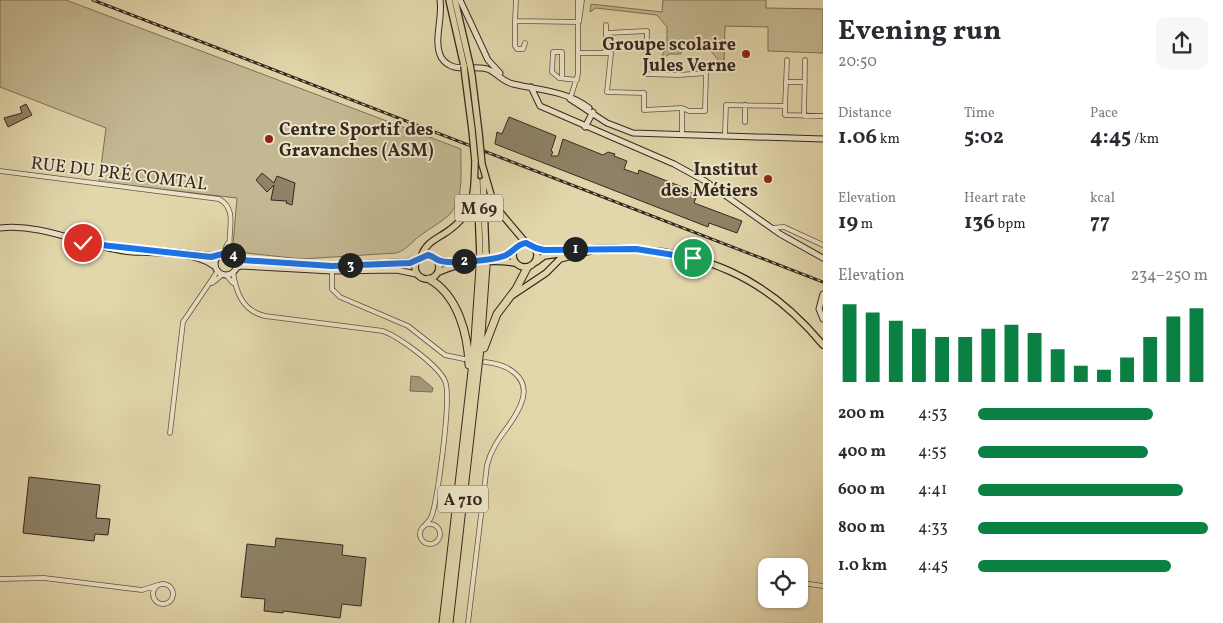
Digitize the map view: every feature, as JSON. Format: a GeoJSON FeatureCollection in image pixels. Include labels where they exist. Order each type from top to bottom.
{"type":"FeatureCollection","features":[{"type":"Feature","properties":{"kind":"highway","name":"A 710"},"geometry":{"type":"LineString","coordinates":[[449,623],[477,376],[483,256]]}},
{"type":"Feature","properties":{"kind":"highway","name":"A 710"},"geometry":{"type":"LineString","coordinates":[[443,623],[483,267]]}},
{"type":"Feature","properties":{"kind":"highway"},"geometry":{"type":"LineString","coordinates":[[477,376],[491,325],[521,282],[527,268]]}},
{"type":"Feature","properties":{"kind":"highway"},"geometry":{"type":"LineString","coordinates":[[429,280],[441,287],[446,294],[459,316],[467,340],[469,367],[467,418]]}},
{"type":"Feature","properties":{"kind":"main road"},"geometry":{"type":"LineString","coordinates":[[440,0],[441,19],[438,41],[440,54],[444,61],[459,68],[486,69],[513,84],[531,87],[570,99],[593,112],[607,123],[626,131],[823,137]]}},
{"type":"Feature","properties":{"kind":"main road","name":"M 69"},"geometry":{"type":"LineString","coordinates":[[449,0],[467,65]]}},
{"type":"Feature","properties":{"kind":"main road","name":"M 69"},"geometry":{"type":"LineString","coordinates":[[456,0],[467,65],[483,256]]}},
{"type":"Feature","properties":{"kind":"main road"},"geometry":{"type":"LineString","coordinates":[[460,0],[473,32],[492,67],[504,77],[520,85]]}},
{"type":"Feature","properties":{"kind":"main road","name":"M 69"},"geometry":{"type":"LineString","coordinates":[[468,76],[479,133],[482,164],[483,256]]}},
{"type":"Feature","properties":{"kind":"main road"},"geometry":{"type":"LineString","coordinates":[[531,87],[540,106],[674,164],[705,180],[772,228],[823,258]]}},
{"type":"Feature","properties":{"kind":"main road"},"geometry":{"type":"LineString","coordinates":[[585,127],[593,112]]}},
{"type":"Feature","properties":{"kind":"main road"},"geometry":{"type":"LineString","coordinates":[[682,134],[725,133],[823,137]]}},
{"type":"Feature","properties":{"kind":"main road"},"geometry":{"type":"LineString","coordinates":[[416,274],[418,259],[427,244],[454,228],[466,215],[473,199],[475,161]]}},
{"type":"Feature","properties":{"kind":"main road"},"geometry":{"type":"LineString","coordinates":[[482,164],[494,205],[526,243],[536,248],[658,250],[700,260],[750,279],[776,297],[823,345]]}},
{"type":"Feature","properties":{"kind":"main road"},"geometry":{"type":"LineString","coordinates":[[0,228],[41,230],[103,248],[195,258],[214,266],[222,274],[241,266],[332,271],[398,270],[416,274],[429,280],[438,272],[458,266],[506,261],[527,268],[544,256],[597,249]]}},
{"type":"Feature","properties":{"kind":"main road"},"geometry":{"type":"LineString","coordinates":[[83,243],[217,256],[223,253],[234,257],[332,266],[418,259],[432,255],[437,260],[458,262],[499,258],[514,251],[519,245],[526,243]]}},
{"type":"Feature","properties":{"kind":"main road"},"geometry":{"type":"LineString","coordinates":[[536,248],[538,255],[536,262]]}},
{"type":"Feature","properties":{"kind":"main road"},"geometry":{"type":"LineString","coordinates":[[506,302],[546,273],[560,258],[597,249]]}},
{"type":"Feature","properties":{"kind":"main road"},"geometry":{"type":"LineString","coordinates":[[514,251],[515,263]]}},
{"type":"Feature","properties":{"kind":"main road"},"geometry":{"type":"LineString","coordinates":[[214,266],[217,256]]}},
{"type":"Feature","properties":{"kind":"main road"},"geometry":{"type":"LineString","coordinates":[[234,257],[235,270]]}},
{"type":"Feature","properties":{"kind":"main road"},"geometry":{"type":"LineString","coordinates":[[437,260],[438,272]]}},
{"type":"Feature","properties":{"kind":"main road"},"geometry":{"type":"LineString","coordinates":[[823,294],[819,309],[823,319]]}},
{"type":"Feature","properties":{"kind":"street"},"geometry":{"type":"LineString","coordinates":[[516,0],[515,46],[517,49],[523,49],[525,42]]}},
{"type":"Feature","properties":{"kind":"street"},"geometry":{"type":"LineString","coordinates":[[570,99],[577,80],[580,0]]}},
{"type":"Feature","properties":{"kind":"street"},"geometry":{"type":"LineString","coordinates":[[515,20],[579,22]]}},
{"type":"Feature","properties":{"kind":"street"},"geometry":{"type":"LineString","coordinates":[[606,25],[606,53]]}},
{"type":"Feature","properties":{"kind":"street"},"geometry":{"type":"LineString","coordinates":[[578,53],[610,54],[606,92],[644,93],[644,110],[682,108],[689,111],[705,111],[706,73],[679,75],[646,74],[647,31],[606,33]]}},
{"type":"Feature","properties":{"kind":"street"},"geometry":{"type":"LineString","coordinates":[[562,78],[562,52],[553,52],[552,72],[556,77],[562,78],[577,80]]}},
{"type":"Feature","properties":{"kind":"street"},"geometry":{"type":"LineString","coordinates":[[787,60],[785,115],[823,116]]}},
{"type":"Feature","properties":{"kind":"street"},"geometry":{"type":"LineString","coordinates":[[804,116],[805,60]]}},
{"type":"Feature","properties":{"kind":"street"},"geometry":{"type":"LineString","coordinates":[[786,82],[805,82]]}},
{"type":"Feature","properties":{"kind":"street"},"geometry":{"type":"LineString","coordinates":[[725,133],[726,105],[785,106]]}},
{"type":"Feature","properties":{"kind":"street"},"geometry":{"type":"LineString","coordinates":[[745,105],[745,122]]}},
{"type":"Feature","properties":{"kind":"street"},"geometry":{"type":"LineString","coordinates":[[682,108],[682,134]]}},
{"type":"Feature","properties":{"kind":"street","name":"RUE DU PRÉ COMTAL"},"geometry":{"type":"LineString","coordinates":[[0,171],[218,199],[225,202],[230,210],[229,239],[234,257]]}},
{"type":"Feature","properties":{"kind":"street"},"geometry":{"type":"LineString","coordinates":[[772,228],[784,228],[823,245]]}},
{"type":"Feature","properties":{"kind":"street","name":"RUE DU PRÉ COMTAL"},"geometry":{"type":"LineString","coordinates":[[223,253],[229,239]]}},
{"type":"Feature","properties":{"kind":"street"},"geometry":{"type":"LineString","coordinates":[[235,270],[235,285],[243,304],[258,314],[366,327],[390,334],[403,342],[442,376],[446,384],[447,394],[435,500],[432,517],[426,524],[419,534],[423,542],[428,544],[439,539],[440,530],[436,526],[426,524]]}},
{"type":"Feature","properties":{"kind":"street"},"geometry":{"type":"LineString","coordinates":[[332,271],[332,289],[340,298],[408,326],[445,355],[464,359]]}},
{"type":"Feature","properties":{"kind":"street"},"geometry":{"type":"LineString","coordinates":[[170,433],[183,322],[210,284],[222,274],[235,285]]}},
{"type":"Feature","properties":{"kind":"street"},"geometry":{"type":"LineString","coordinates":[[468,623],[487,465],[493,446],[521,404],[523,393],[521,380],[514,371],[504,365],[485,362]]}},
{"type":"Feature","properties":{"kind":"street"},"geometry":{"type":"LineString","coordinates":[[435,500],[436,526]]}},
{"type":"Feature","properties":{"kind":"street"},"geometry":{"type":"LineString","coordinates":[[0,579],[44,578],[142,590],[154,596],[158,602],[163,604],[172,598],[170,587],[164,584],[142,590]]}},
{"type":"Feature","properties":{"kind":"street"},"geometry":{"type":"LineString","coordinates":[[808,584],[823,586]]}},
{"type":"Feature","properties":{"kind":"street"},"geometry":{"type":"LineString","coordinates":[[154,596],[154,590],[158,585]]}},
{"type":"Feature","properties":{"kind":"shaded area","name":"Centre Sportif des Gravanches (ASM)"},"geometry":{"type":"Polygon","coordinates":[[[0,0],[66,0],[461,149],[461,183],[455,207],[443,220],[403,250],[396,253],[301,259],[238,252],[233,245],[237,198],[99,182],[106,128],[0,87],[0,0]]]}},
{"type":"Feature","properties":{"kind":"shaded area"},"geometry":{"type":"Polygon","coordinates":[[[663,0],[766,0],[766,8],[823,9],[823,53],[768,51],[768,27],[725,26],[724,67],[710,50],[682,49],[681,54],[669,54],[664,58],[666,72],[661,72],[663,53],[667,49],[667,27],[657,15],[596,8],[590,12],[591,4],[662,12],[663,0]]]}},
{"type":"Feature","properties":{"kind":"shaded area"},"geometry":{"type":"Polygon","coordinates":[[[411,376],[420,377],[433,388],[432,392],[410,391],[411,376]]]}},
{"type":"Feature","properties":{"kind":"building"},"geometry":{"type":"Polygon","coordinates":[[[26,104],[32,115],[8,127],[4,118],[22,113],[20,107],[26,104]]]}},
{"type":"Feature","properties":{"kind":"building"},"geometry":{"type":"Polygon","coordinates":[[[509,117],[556,136],[551,156],[558,156],[563,139],[603,155],[608,152],[615,154],[614,156],[627,161],[624,169],[638,174],[639,170],[690,190],[689,192],[697,195],[694,203],[742,221],[737,233],[709,223],[708,227],[495,144],[497,132],[502,134],[509,117]]]}},
{"type":"Feature","properties":{"kind":"building"},"geometry":{"type":"Polygon","coordinates":[[[262,173],[274,183],[277,176],[295,183],[292,205],[286,203],[287,201],[271,200],[274,185],[267,192],[256,180],[262,173]]]}},
{"type":"Feature","properties":{"kind":"building"},"geometry":{"type":"Polygon","coordinates":[[[29,477],[100,485],[96,518],[110,519],[108,535],[95,534],[94,541],[23,533],[29,477]]]}},
{"type":"Feature","properties":{"kind":"building"},"geometry":{"type":"Polygon","coordinates":[[[276,538],[343,545],[342,555],[366,558],[361,606],[342,604],[340,618],[283,611],[283,613],[264,611],[265,599],[241,597],[247,544],[275,547],[276,538]]]}},
{"type":"Feature","properties":{"kind":"railway"},"geometry":{"type":"LineString","coordinates":[[93,0],[823,282]]}},
{"type":"Feature","properties":{"kind":"place","name":"Groupe scolaire Jules Verne"},"geometry":{"type":"Point","coordinates":[746,54]}},
{"type":"Feature","properties":{"kind":"place","name":"Centre Sportif des Gravanches (ASM)"},"geometry":{"type":"Point","coordinates":[269,139]}},
{"type":"Feature","properties":{"kind":"place","name":"Institut des Métiers"},"geometry":{"type":"Point","coordinates":[768,179]}},
{"type":"Feature","properties":{"kind":"route"},"geometry":{"type":"LineString","coordinates":[[83,243],[211,257],[226,253],[241,260],[332,266],[410,263],[424,255],[432,255],[437,260],[458,262],[499,258],[514,251],[522,243],[544,250],[613,248],[658,250],[693,258]]}}]}
